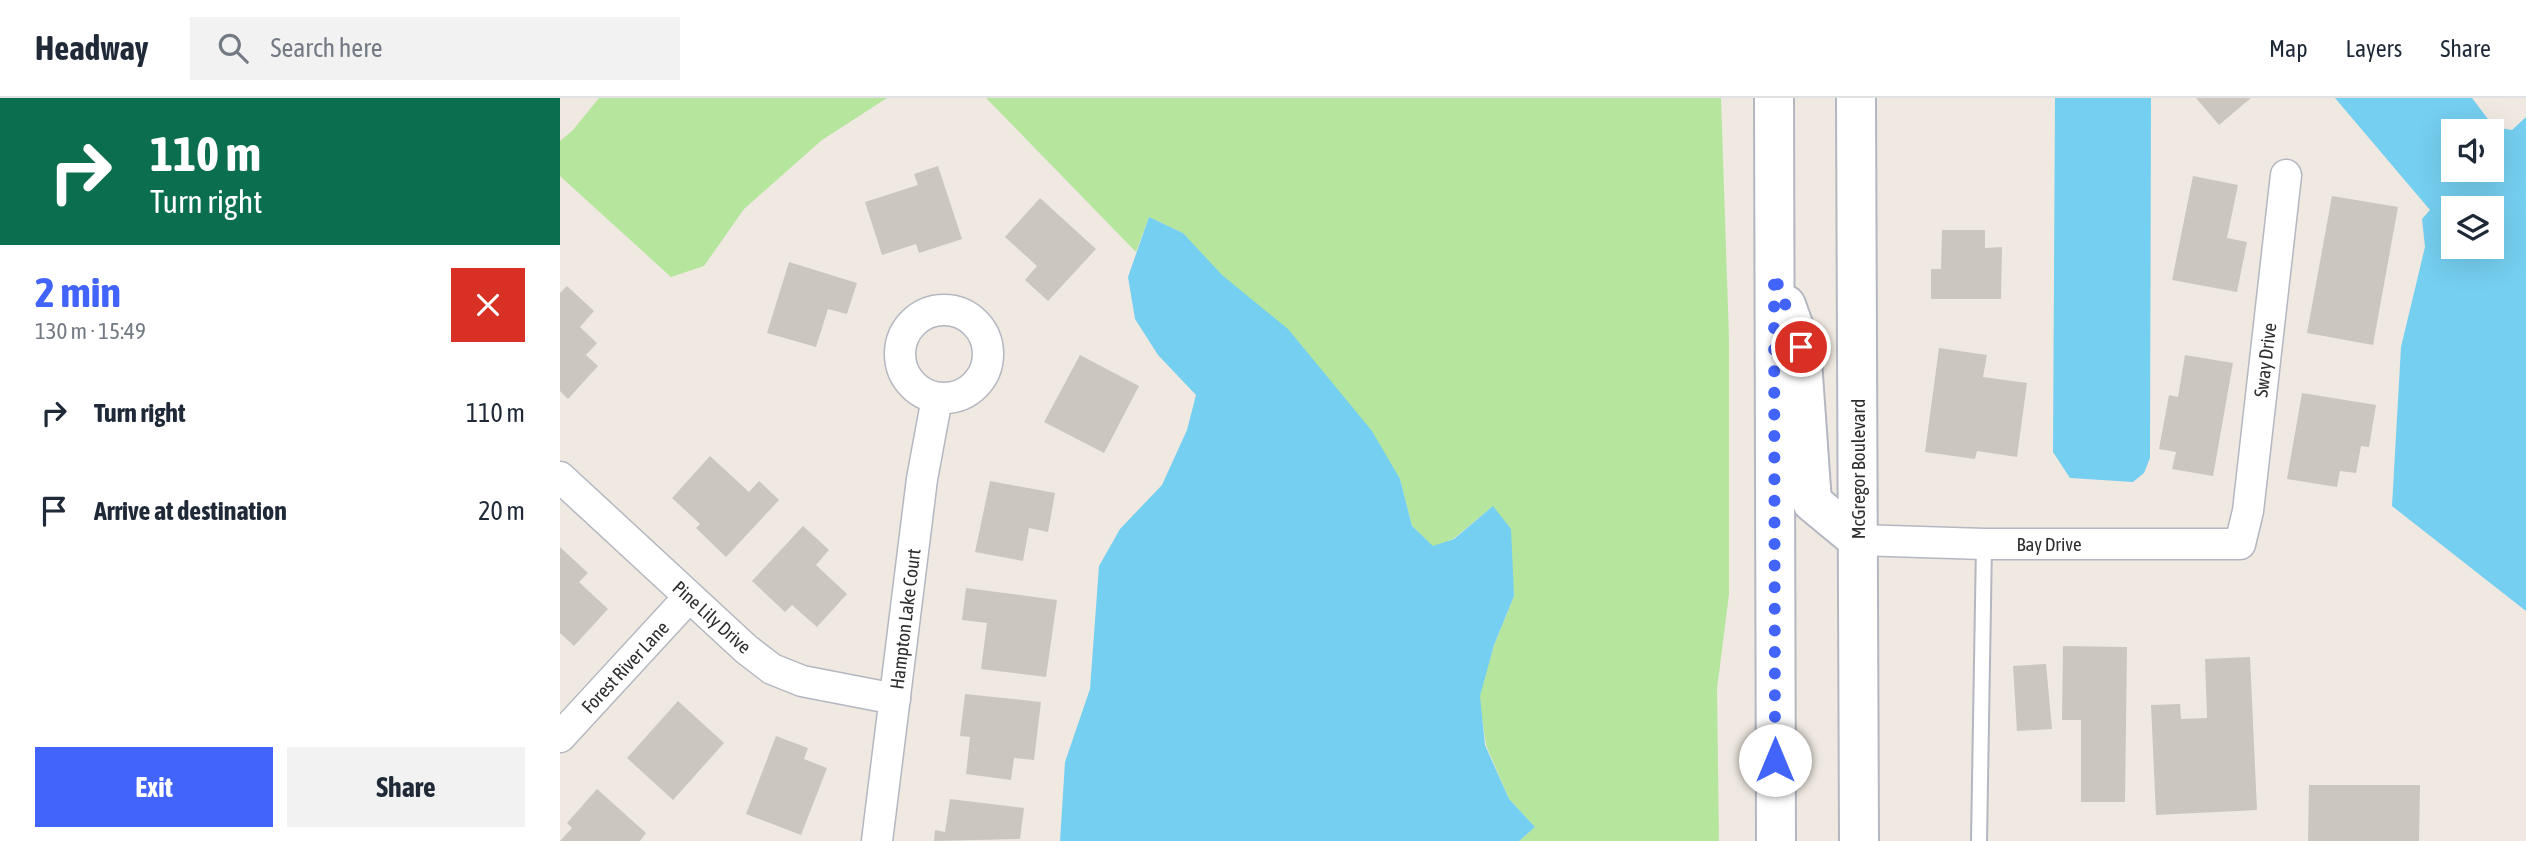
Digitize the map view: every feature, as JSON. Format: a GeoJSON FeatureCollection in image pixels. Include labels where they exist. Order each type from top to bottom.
{"type":"FeatureCollection","features":[{"type":"Feature","properties":{"kind":"main road"},"geometry":{"type":"LineString","coordinates":[[1774,98],[1776,841]]}},
{"type":"Feature","properties":{"kind":"main road","name":"McGregor Boulevard"},"geometry":{"type":"LineString","coordinates":[[1857,98],[1859,841]]}},
{"type":"Feature","properties":{"kind":"main road"},"geometry":{"type":"LineString","coordinates":[[1774,274],[1801,347],[1812,502],[1858,540]]}},
{"type":"Feature","properties":{"kind":"street","name":"Sway Drive"},"geometry":{"type":"LineString","coordinates":[[2240,544],[2248,511],[2286,175]]}},
{"type":"Feature","properties":{"kind":"street","name":"Hampton Lake Court"},"geometry":{"type":"LineString","coordinates":[[877,841],[922,479],[937,398]]}},
{"type":"Feature","properties":{"kind":"street","name":"Pine Lily Drive"},"geometry":{"type":"LineString","coordinates":[[560,477],[746,649],[772,668],[802,681],[895,699]]}},
{"type":"Feature","properties":{"kind":"street","name":"Bay Drive"},"geometry":{"type":"LineString","coordinates":[[1858,540],[1984,544],[2240,544]]}},
{"type":"Feature","properties":{"kind":"street","name":"Forest River Lane"},"geometry":{"type":"LineString","coordinates":[[560,737],[689,597]]}},
{"type":"Feature","properties":{"kind":"lane"},"geometry":{"type":"LineString","coordinates":[[1979,841],[1984,544]]}},
{"type":"Feature","properties":{"kind":"green space"},"geometry":{"type":"Polygon","coordinates":[[[599,98],[887,98],[822,140],[744,209],[704,266],[671,277],[560,176],[560,141],[573,130],[599,98]]]}},
{"type":"Feature","properties":{"kind":"green space"},"geometry":{"type":"Polygon","coordinates":[[[986,98],[1721,98],[1729,339],[1729,594],[1717,689],[1719,841],[1519,841],[1535,827],[1509,799],[1486,745],[1479,696],[1494,645],[1514,596],[1492,507],[1453,539],[1433,547],[1412,526],[1400,479],[1183,233],[1149,217],[1136,252],[986,98]]]}},
{"type":"Feature","properties":{"kind":"water"},"geometry":{"type":"Polygon","coordinates":[[[2055,98],[2151,98],[2150,458],[2144,473],[2133,482],[2070,478],[2053,452],[2055,98]]]}},
{"type":"Feature","properties":{"kind":"water"},"geometry":{"type":"Polygon","coordinates":[[[2335,98],[2472,98],[2488,119],[2441,119],[2441,182],[2504,182],[2504,129],[2512,130],[2526,117],[2526,611],[2392,506],[2401,347],[2425,247],[2422,219],[2430,210],[2335,98]]]}},
{"type":"Feature","properties":{"kind":"water"},"geometry":{"type":"Polygon","coordinates":[[[1149,217],[1183,233],[1222,275],[1288,329],[1372,431],[1400,479],[1412,526],[1433,546],[1454,539],[1493,506],[1511,529],[1514,596],[1494,645],[1480,696],[1485,745],[1509,799],[1535,827],[1519,841],[1060,841],[1065,762],[1090,689],[1099,566],[1120,529],[1162,485],[1187,430],[1196,395],[1158,355],[1135,319],[1128,277],[1149,217]]]}},
{"type":"Feature","properties":{"kind":"building"},"geometry":{"type":"Polygon","coordinates":[[[2196,98],[2251,98],[2219,125],[2196,98]]]}},
{"type":"Feature","properties":{"kind":"building"},"geometry":{"type":"Polygon","coordinates":[[[938,166],[962,239],[919,253],[916,244],[882,255],[865,202],[918,185],[914,174],[938,166]]]}},
{"type":"Feature","properties":{"kind":"building"},"geometry":{"type":"Polygon","coordinates":[[[2193,176],[2238,185],[2227,238],[2247,242],[2237,292],[2172,280],[2193,176]]]}},
{"type":"Feature","properties":{"kind":"building"},"geometry":{"type":"Polygon","coordinates":[[[2332,196],[2398,207],[2373,345],[2307,333],[2332,196]]]}},
{"type":"Feature","properties":{"kind":"building"},"geometry":{"type":"Polygon","coordinates":[[[1040,198],[1096,249],[1048,301],[1025,280],[1037,266],[1005,237],[1040,198]]]}},
{"type":"Feature","properties":{"kind":"building"},"geometry":{"type":"Polygon","coordinates":[[[1942,230],[1985,230],[1985,248],[2002,247],[2001,299],[1931,299],[1931,269],[1941,269],[1942,230]]]}},
{"type":"Feature","properties":{"kind":"building"},"geometry":{"type":"Polygon","coordinates":[[[789,262],[857,283],[847,314],[828,309],[816,347],[767,333],[789,262]]]}},
{"type":"Feature","properties":{"kind":"building"},"geometry":{"type":"Polygon","coordinates":[[[567,286],[594,311],[580,327],[597,343],[586,355],[598,366],[568,399],[560,391],[560,293],[567,286]]]}},
{"type":"Feature","properties":{"kind":"building"},"geometry":{"type":"Polygon","coordinates":[[[1939,348],[1987,355],[1983,377],[2027,383],[2017,457],[1977,451],[1975,459],[1925,452],[1939,348]]]}},
{"type":"Feature","properties":{"kind":"building"},"geometry":{"type":"Polygon","coordinates":[[[1080,355],[1139,386],[1104,453],[1044,422],[1080,355]]]}},
{"type":"Feature","properties":{"kind":"building"},"geometry":{"type":"Polygon","coordinates":[[[2185,355],[2233,363],[2213,476],[2172,469],[2176,452],[2159,449],[2169,395],[2178,397],[2185,355]]]}},
{"type":"Feature","properties":{"kind":"building"},"geometry":{"type":"Polygon","coordinates":[[[2302,393],[2376,405],[2369,447],[2361,446],[2356,473],[2340,471],[2337,487],[2287,479],[2302,393]]]}},
{"type":"Feature","properties":{"kind":"building"},"geometry":{"type":"Polygon","coordinates":[[[710,456],[749,492],[759,481],[779,500],[726,557],[696,528],[700,524],[672,498],[710,456]]]}},
{"type":"Feature","properties":{"kind":"building"},"geometry":{"type":"Polygon","coordinates":[[[990,481],[1055,493],[1048,532],[1029,528],[1023,561],[975,552],[990,481]]]}},
{"type":"Feature","properties":{"kind":"building"},"geometry":{"type":"Polygon","coordinates":[[[803,526],[829,550],[816,565],[847,594],[817,627],[792,605],[785,612],[752,581],[803,526]]]}},
{"type":"Feature","properties":{"kind":"building"},"geometry":{"type":"Polygon","coordinates":[[[560,547],[588,573],[579,582],[608,609],[574,646],[560,633],[560,547]]]}},
{"type":"Feature","properties":{"kind":"building"},"geometry":{"type":"Polygon","coordinates":[[[966,588],[1057,600],[1046,677],[981,669],[987,623],[962,620],[966,588]]]}},
{"type":"Feature","properties":{"kind":"building"},"geometry":{"type":"Polygon","coordinates":[[[2063,646],[2127,647],[2125,802],[2081,802],[2081,720],[2062,720],[2063,646]]]}},
{"type":"Feature","properties":{"kind":"building"},"geometry":{"type":"Polygon","coordinates":[[[2250,657],[2257,810],[2156,815],[2151,705],[2180,704],[2181,719],[2207,718],[2205,659],[2250,657]]]}},
{"type":"Feature","properties":{"kind":"building"},"geometry":{"type":"Polygon","coordinates":[[[2046,664],[2052,729],[2017,731],[2013,666],[2046,664]]]}},
{"type":"Feature","properties":{"kind":"building"},"geometry":{"type":"Polygon","coordinates":[[[965,694],[1041,702],[1034,760],[1014,758],[1011,780],[966,774],[970,737],[960,736],[965,694]]]}},
{"type":"Feature","properties":{"kind":"building"},"geometry":{"type":"Polygon","coordinates":[[[678,701],[724,743],[673,800],[627,758],[678,701]]]}},
{"type":"Feature","properties":{"kind":"building"},"geometry":{"type":"Polygon","coordinates":[[[776,736],[808,748],[804,759],[827,768],[801,835],[746,814],[776,736]]]}},
{"type":"Feature","properties":{"kind":"building"},"geometry":{"type":"Polygon","coordinates":[[[2309,785],[2420,785],[2419,841],[2308,841],[2309,785]]]}},
{"type":"Feature","properties":{"kind":"building"},"geometry":{"type":"Polygon","coordinates":[[[597,789],[646,833],[640,841],[560,841],[572,828],[567,823],[597,789]]]}},
{"type":"Feature","properties":{"kind":"building"},"geometry":{"type":"Polygon","coordinates":[[[950,799],[1024,808],[1020,839],[934,841],[935,830],[945,832],[950,799]]]}},
{"type":"Feature","properties":{"kind":"route"},"geometry":{"type":"LineString","coordinates":[[1775,760],[1774,274],[1801,347]]}}]}
